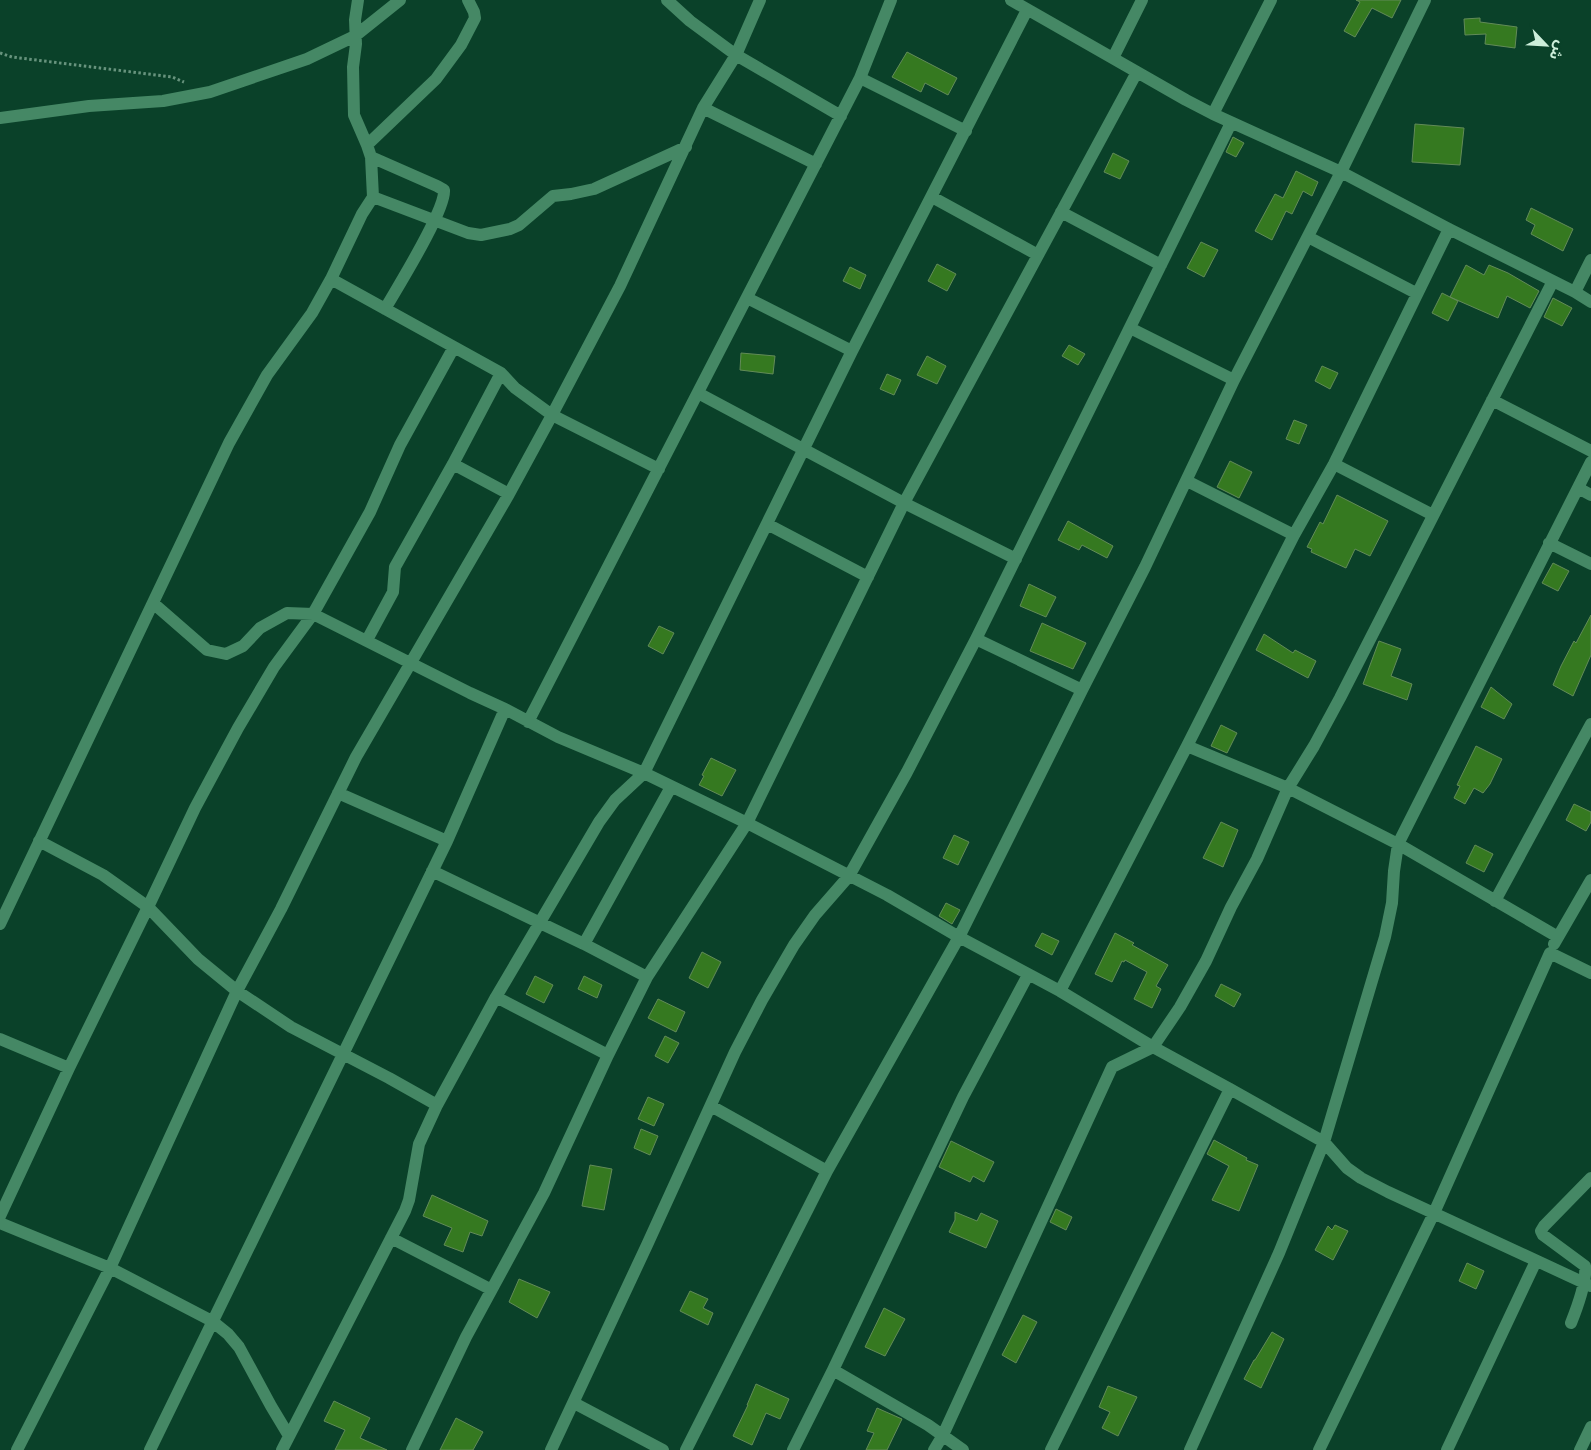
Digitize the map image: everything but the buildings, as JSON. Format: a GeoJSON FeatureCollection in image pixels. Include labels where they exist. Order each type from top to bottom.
{"type":"FeatureCollection","features":[{"type":"Feature","properties":{"kind":"street"},"geometry":{"type":"LineString","coordinates":[[0,924],[229,443],[267,375],[312,313],[372,197],[369,151],[354,115],[352,90],[358,0]]}},
{"type":"Feature","properties":{"kind":"street"},"geometry":{"type":"LineString","coordinates":[[0,118],[89,106],[163,101],[210,92],[307,59],[355,36],[400,0]]}},
{"type":"Feature","properties":{"kind":"street"},"geometry":{"type":"LineString","coordinates":[[369,151],[436,79],[461,45],[475,18],[468,0]]}},
{"type":"Feature","properties":{"kind":"street"},"geometry":{"type":"LineString","coordinates":[[667,0],[690,21],[736,55],[841,116]]}},
{"type":"Feature","properties":{"kind":"street"},"geometry":{"type":"LineString","coordinates":[[17,1450],[110,1268],[238,991],[356,757],[509,494],[552,415],[620,286],[703,108],[736,55],[760,0]]}},
{"type":"Feature","properties":{"kind":"street"},"geometry":{"type":"LineString","coordinates":[[528,722],[841,116],[860,78],[890,0]]}},
{"type":"Feature","properties":{"kind":"street"},"geometry":{"type":"LineString","coordinates":[[1010,0],[1186,100],[1341,172],[1591,302]]}},
{"type":"Feature","properties":{"kind":"street"},"geometry":{"type":"LineString","coordinates":[[1113,58],[1142,0]]}},
{"type":"Feature","properties":{"kind":"street"},"geometry":{"type":"LineString","coordinates":[[1213,114],[1271,0]]}},
{"type":"Feature","properties":{"kind":"street"},"geometry":{"type":"LineString","coordinates":[[686,1450],[827,1171],[959,937],[1187,481],[1234,380],[1341,172],[1426,0]]}},
{"type":"Feature","properties":{"kind":"street"},"geometry":{"type":"LineString","coordinates":[[282,1450],[409,1200],[419,1144],[437,1106],[496,997],[599,822],[616,800],[644,773],[852,351],[1028,10]]}},
{"type":"Feature","properties":{"kind":"street"},"geometry":{"type":"LineString","coordinates":[[412,1450],[490,1289],[544,1193],[647,977],[747,823],[904,503],[1137,72]]}},
{"type":"Feature","properties":{"kind":"street"},"geometry":{"type":"LineString","coordinates":[[860,78],[966,131]]}},
{"type":"Feature","properties":{"kind":"street"},"geometry":{"type":"LineString","coordinates":[[703,108],[816,164]]}},
{"type":"Feature","properties":{"kind":"street"},"geometry":{"type":"LineString","coordinates":[[551,1450],[735,1052],[794,945],[815,915],[849,876],[907,772],[976,639],[1232,123]]}},
{"type":"Feature","properties":{"kind":"street"},"geometry":{"type":"LineString","coordinates":[[372,197],[476,235],[510,229],[519,225],[553,196],[594,189],[686,147]]}},
{"type":"Feature","properties":{"kind":"street"},"geometry":{"type":"LineString","coordinates":[[369,151],[444,190],[435,220],[385,309]]}},
{"type":"Feature","properties":{"kind":"street"},"geometry":{"type":"LineString","coordinates":[[932,198],[1038,255]]}},
{"type":"Feature","properties":{"kind":"street"},"geometry":{"type":"LineString","coordinates":[[1061,212],[1161,265]]}},
{"type":"Feature","properties":{"kind":"street"},"geometry":{"type":"LineString","coordinates":[[1060,992],[1294,535],[1334,464],[1448,229]]}},
{"type":"Feature","properties":{"kind":"street"},"geometry":{"type":"LineString","coordinates":[[1308,237],[1416,293]]}},
{"type":"Feature","properties":{"kind":"street"},"geometry":{"type":"LineString","coordinates":[[1575,292],[1591,260]]}},
{"type":"Feature","properties":{"kind":"street"},"geometry":{"type":"LineString","coordinates":[[331,279],[501,374],[515,388],[552,415],[658,469]]}},
{"type":"Feature","properties":{"kind":"street"},"geometry":{"type":"LineString","coordinates":[[934,1450],[943,1435],[1112,1067],[1153,1048],[1180,1007],[1206,961],[1231,907],[1257,858],[1288,788],[1319,738],[1553,281]]}},
{"type":"Feature","properties":{"kind":"street"},"geometry":{"type":"LineString","coordinates":[[747,298],[852,351]]}},
{"type":"Feature","properties":{"kind":"street"},"geometry":{"type":"LineString","coordinates":[[1130,328],[1234,380]]}},
{"type":"Feature","properties":{"kind":"street"},"geometry":{"type":"LineString","coordinates":[[0,1216],[68,1068],[195,808],[238,728],[274,667],[313,614],[370,512],[400,445],[454,347]]}},
{"type":"Feature","properties":{"kind":"street"},"geometry":{"type":"LineString","coordinates":[[367,640],[393,592],[395,567],[501,374]]}},
{"type":"Feature","properties":{"kind":"street"},"geometry":{"type":"LineString","coordinates":[[698,393],[904,503],[1016,559]]}},
{"type":"Feature","properties":{"kind":"street"},"geometry":{"type":"LineString","coordinates":[[1492,400],[1591,451]]}},
{"type":"Feature","properties":{"kind":"street"},"geometry":{"type":"LineString","coordinates":[[1190,1450],[1280,1253],[1324,1142],[1385,937],[1392,903],[1398,844],[1591,462]]}},
{"type":"Feature","properties":{"kind":"street"},"geometry":{"type":"LineString","coordinates":[[453,464],[509,494]]}},
{"type":"Feature","properties":{"kind":"street"},"geometry":{"type":"LineString","coordinates":[[1334,464],[1434,515]]}},
{"type":"Feature","properties":{"kind":"street"},"geometry":{"type":"LineString","coordinates":[[1187,481],[1294,535]]}},
{"type":"Feature","properties":{"kind":"street"},"geometry":{"type":"LineString","coordinates":[[1578,488],[1591,495]]}},
{"type":"Feature","properties":{"kind":"street"},"geometry":{"type":"LineString","coordinates":[[767,524],[868,577]]}},
{"type":"Feature","properties":{"kind":"street"},"geometry":{"type":"LineString","coordinates":[[1549,543],[1591,564]]}},
{"type":"Feature","properties":{"kind":"street"},"geometry":{"type":"LineString","coordinates":[[153,603],[207,650],[226,654],[243,646],[260,628],[287,613],[313,614],[558,737],[644,773],[747,823],[887,896],[1060,992],[1153,1048],[1324,1142],[1347,1168],[1361,1178],[1587,1285]]}},
{"type":"Feature","properties":{"kind":"street"},"geometry":{"type":"LineString","coordinates":[[976,639],[1082,690]]}},
{"type":"Feature","properties":{"kind":"street"},"geometry":{"type":"LineString","coordinates":[[150,1450],[447,841],[505,709]]}},
{"type":"Feature","properties":{"kind":"street"},"geometry":{"type":"LineString","coordinates":[[1495,901],[1591,724]]}},
{"type":"Feature","properties":{"kind":"street"},"geometry":{"type":"LineString","coordinates":[[1187,746],[1288,788],[1398,844],[1558,937]]}},
{"type":"Feature","properties":{"kind":"street"},"geometry":{"type":"LineString","coordinates":[[584,944],[671,787]]}},
{"type":"Feature","properties":{"kind":"street"},"geometry":{"type":"LineString","coordinates":[[338,793],[447,841]]}},
{"type":"Feature","properties":{"kind":"street"},"geometry":{"type":"LineString","coordinates":[[39,841],[103,875],[148,907],[198,959],[238,991],[290,1027],[389,1078],[437,1106]]}},
{"type":"Feature","properties":{"kind":"street"},"geometry":{"type":"LineString","coordinates":[[432,871],[584,944],[647,977]]}},
{"type":"Feature","properties":{"kind":"street"},"geometry":{"type":"LineString","coordinates":[[1319,1450],[1434,1213],[1550,953],[1591,880]]}},
{"type":"Feature","properties":{"kind":"street"},"geometry":{"type":"LineString","coordinates":[[1550,953],[1591,973]]}},
{"type":"Feature","properties":{"kind":"street"},"geometry":{"type":"LineString","coordinates":[[793,1450],[963,1097],[1028,975]]}},
{"type":"Feature","properties":{"kind":"street"},"geometry":{"type":"LineString","coordinates":[[496,997],[608,1056]]}},
{"type":"Feature","properties":{"kind":"street"},"geometry":{"type":"LineString","coordinates":[[0,1039],[68,1068]]}},
{"type":"Feature","properties":{"kind":"street"},"geometry":{"type":"LineString","coordinates":[[1051,1450],[1230,1089]]}},
{"type":"Feature","properties":{"kind":"street"},"geometry":{"type":"LineString","coordinates":[[711,1106],[827,1171]]}},
{"type":"Feature","properties":{"kind":"street"},"geometry":{"type":"LineString","coordinates":[[1571,1323],[1587,1285],[1585,1266],[1543,1235],[1541,1230],[1591,1178]]}},
{"type":"Feature","properties":{"kind":"street"},"geometry":{"type":"LineString","coordinates":[[0,1223],[110,1268],[212,1321],[228,1334],[239,1347],[289,1436]]}},
{"type":"Feature","properties":{"kind":"street"},"geometry":{"type":"LineString","coordinates":[[391,1238],[490,1289]]}},
{"type":"Feature","properties":{"kind":"street"},"geometry":{"type":"LineString","coordinates":[[1447,1450],[1536,1261]]}},
{"type":"Feature","properties":{"kind":"street"},"geometry":{"type":"LineString","coordinates":[[833,1370],[886,1399],[963,1450]]}},
{"type":"Feature","properties":{"kind":"street"},"geometry":{"type":"LineString","coordinates":[[574,1403],[663,1450]]}},
{"type":"Feature","properties":{"kind":"street"},"geometry":{"type":"LineString","coordinates":[[1580,1450],[1591,1428]]}},
{"type":"Feature","properties":{"kind":"path"},"geometry":{"type":"LineString","coordinates":[[0,53],[12,57],[172,77],[187,83]]}}]}
